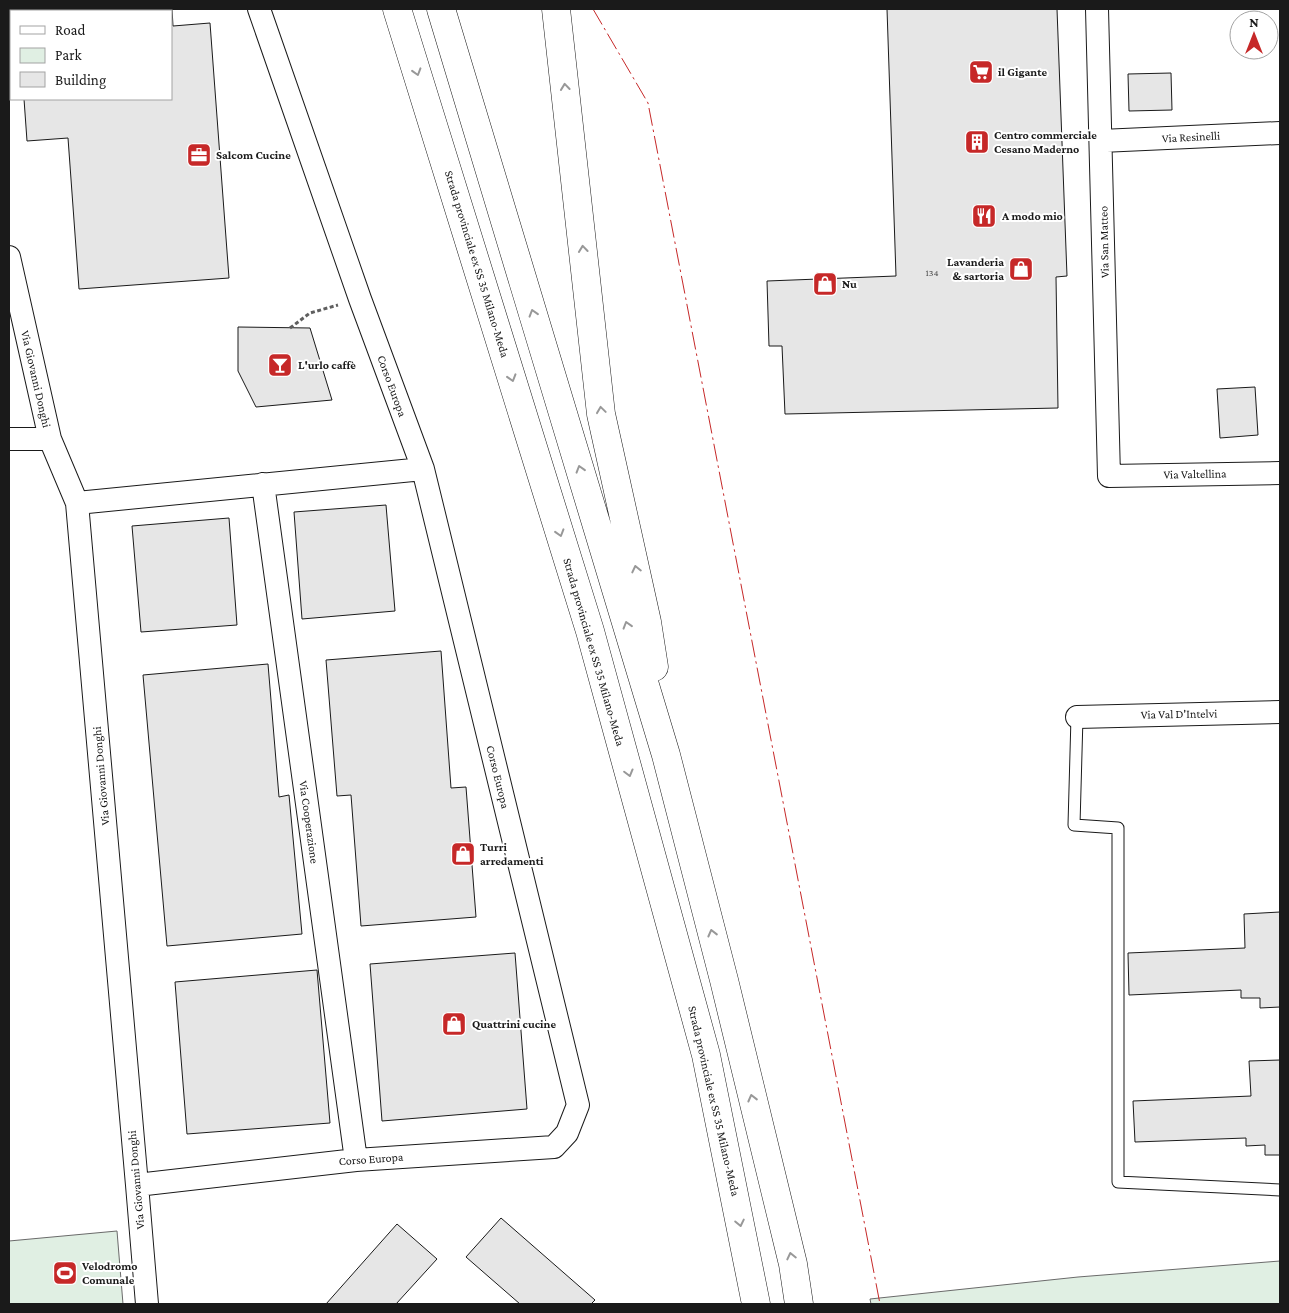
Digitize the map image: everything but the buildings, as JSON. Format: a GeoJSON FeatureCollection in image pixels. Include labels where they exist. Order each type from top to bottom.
{"type":"FeatureCollection","features":[{"type":"Feature","properties":{"kind":"highway"},"geometry":{"type":"LineString","coordinates":[[380,9],[408,40]]}},
{"type":"Feature","properties":{"kind":"highway","name":"Strada provinciale ex SS 35 Milano-Meda"},"geometry":{"type":"LineString","coordinates":[[397,9],[590,631],[706,1055],[756,1304]]}},
{"type":"Feature","properties":{"kind":"highway"},"geometry":{"type":"LineString","coordinates":[[441,9],[666,755],[724,980],[800,1304]]}},
{"type":"Feature","properties":{"kind":"highway"},"geometry":{"type":"LineString","coordinates":[[556,9],[601,414],[647,622],[666,755]]}},
{"type":"Feature","properties":{"kind":"street","name":"Corso Europa"},"geometry":{"type":"LineString","coordinates":[[137,1185],[356,1160],[554,1147],[567,1133],[578,1105],[423,469],[360,299],[259,9]]}},
{"type":"Feature","properties":{"kind":"street","name":"Via San Matteo"},"geometry":{"type":"LineString","coordinates":[[1097,9],[1109,476]]}},
{"type":"Feature","properties":{"kind":"street","name":"Via Resinelli"},"geometry":{"type":"LineString","coordinates":[[1101,141],[1280,133]]}},
{"type":"Feature","properties":{"kind":"street","name":"Via Giovanni Donghi"},"geometry":{"type":"LineString","coordinates":[[9,257],[50,439],[77,503],[147,1304]]}},
{"type":"Feature","properties":{"kind":"street"},"geometry":{"type":"LineString","coordinates":[[9,439],[50,439]]}},
{"type":"Feature","properties":{"kind":"street"},"geometry":{"type":"LineString","coordinates":[[77,503],[423,469]]}},
{"type":"Feature","properties":{"kind":"street","name":"Via Valtellina"},"geometry":{"type":"LineString","coordinates":[[1109,476],[1280,473]]}},
{"type":"Feature","properties":{"kind":"street","name":"Via Cooperazione"},"geometry":{"type":"LineString","coordinates":[[263,484],[356,1160]]}},
{"type":"Feature","properties":{"kind":"street","name":"Via Val D'Intelvi"},"geometry":{"type":"LineString","coordinates":[[1077,717],[1280,712]]}},
{"type":"Feature","properties":{"kind":"lane"},"geometry":{"type":"LineString","coordinates":[[1077,717],[1074,824],[1118,828],[1118,1182],[1280,1190]]}},
{"type":"Feature","properties":{"kind":"path"},"geometry":{"type":"LineString","coordinates":[[290,328],[310,314],[360,299]]}},
{"type":"Feature","properties":{"kind":"green space","name":"Velodromo Comunale"},"geometry":{"type":"Polygon","coordinates":[[[117,1231],[123,1304],[9,1304],[9,1241],[117,1231]]]}},
{"type":"Feature","properties":{"kind":"green space"},"geometry":{"type":"Polygon","coordinates":[[[1280,1261],[1280,1304],[871,1304],[870,1299],[1078,1277],[1280,1261]]]}},
{"type":"Feature","properties":{"kind":"power"},"geometry":{"type":"LineString","coordinates":[[593,9],[648,103],[880,1304]]}},
{"type":"Feature","properties":{"kind":"place","name":"il Gigante"},"geometry":{"type":"Point","coordinates":[981,72]}},
{"type":"Feature","properties":{"kind":"place","name":"Centro commerciale Cesano Maderno"},"geometry":{"type":"Point","coordinates":[977,142]}},
{"type":"Feature","properties":{"kind":"place","name":"Salcom Cucine"},"geometry":{"type":"Point","coordinates":[199,155]}},
{"type":"Feature","properties":{"kind":"place","name":"A modo mio"},"geometry":{"type":"Point","coordinates":[984,216]}},
{"type":"Feature","properties":{"kind":"place","name":"Lavanderia & sartoria"},"geometry":{"type":"Point","coordinates":[1021,269]}},
{"type":"Feature","properties":{"kind":"place","name":"Nu"},"geometry":{"type":"Point","coordinates":[825,284]}},
{"type":"Feature","properties":{"kind":"place","name":"L'urlo caffè"},"geometry":{"type":"Point","coordinates":[280,365]}},
{"type":"Feature","properties":{"kind":"place","name":"Turri arredamenti"},"geometry":{"type":"Point","coordinates":[463,854]}},
{"type":"Feature","properties":{"kind":"place","name":"Quattrini cucine"},"geometry":{"type":"Point","coordinates":[454,1024]}},
{"type":"Feature","properties":{"kind":"place","name":"Velodromo Comunale"},"geometry":{"type":"Point","coordinates":[65,1273]}}]}
